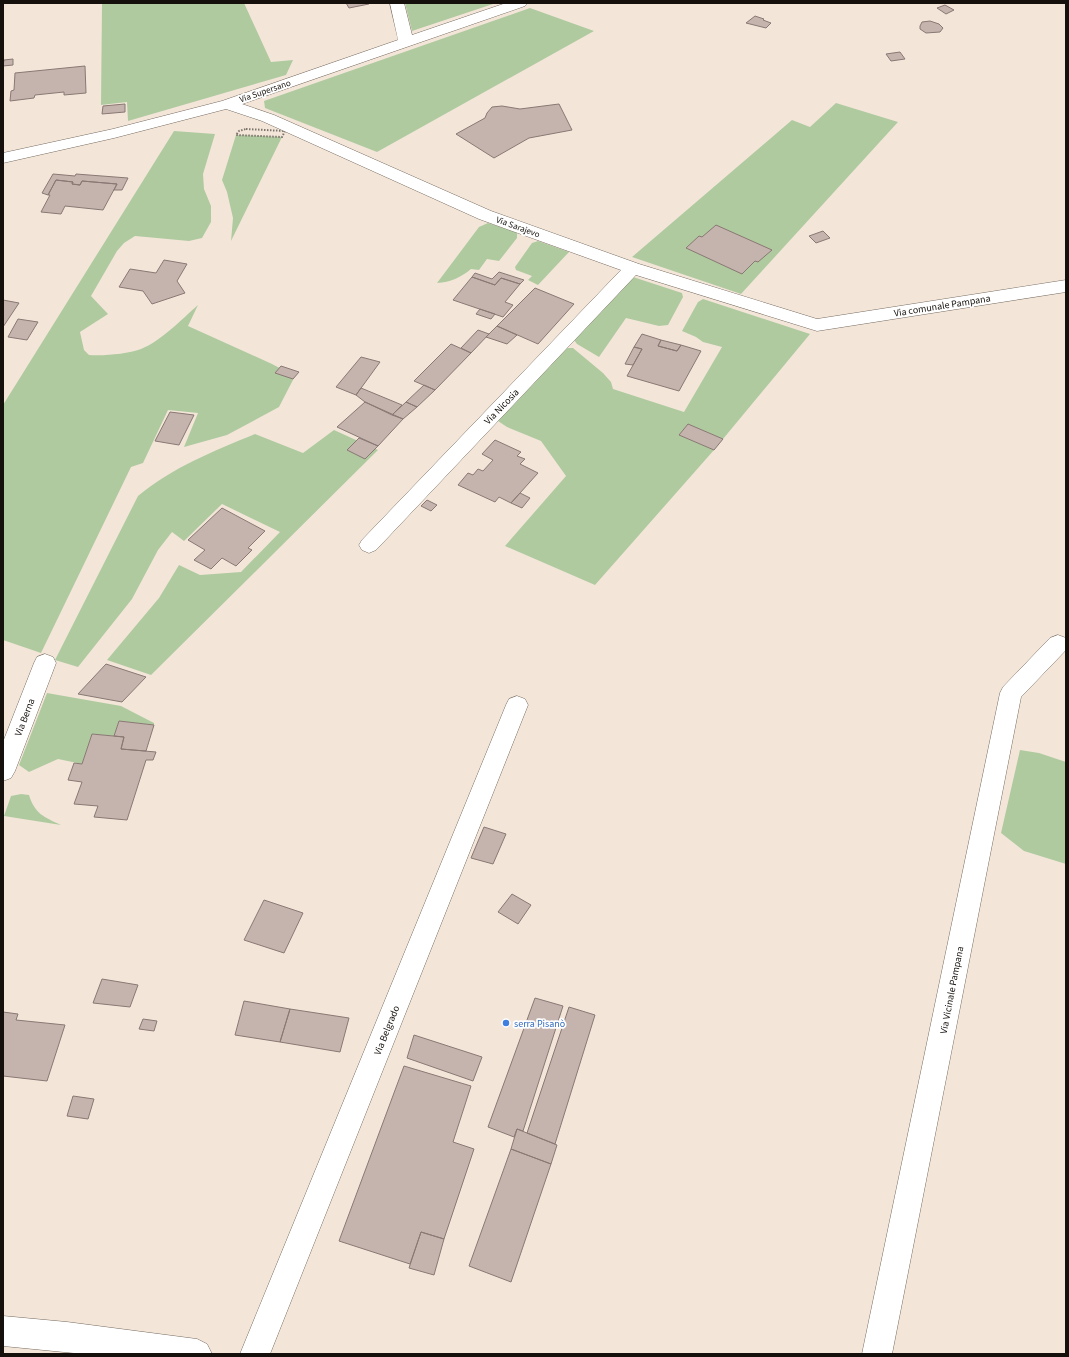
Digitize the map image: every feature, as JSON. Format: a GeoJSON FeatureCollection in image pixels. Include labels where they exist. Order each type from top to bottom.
{"type":"FeatureCollection","features":[{"type":"Feature","properties":{"kind":"street"},"geometry":{"type":"LineString","coordinates":[[397,3],[406,43]]}},
{"type":"Feature","properties":{"kind":"street","name":"Via Supersano"},"geometry":{"type":"LineString","coordinates":[[3,158],[114,133],[227,104],[520,3]]}},
{"type":"Feature","properties":{"kind":"street","name":"Via Sarajevo"},"geometry":{"type":"LineString","coordinates":[[227,104],[268,118],[485,215],[633,268],[817,325]]}},
{"type":"Feature","properties":{"kind":"street","name":"Via Nicosia"},"geometry":{"type":"LineString","coordinates":[[368,545],[633,268]]}},
{"type":"Feature","properties":{"kind":"street","name":"Via comunale Pampana"},"geometry":{"type":"LineString","coordinates":[[817,325],[1066,286]]}},
{"type":"Feature","properties":{"kind":"street","name":"Via Vicinale Pampana"},"geometry":{"type":"LineString","coordinates":[[877,1354],[1011,693],[1058,644]]}},
{"type":"Feature","properties":{"kind":"street","name":"Via Berna"},"geometry":{"type":"LineString","coordinates":[[3,771],[45,663]]}},
{"type":"Feature","properties":{"kind":"street","name":"Via Belgrado"},"geometry":{"type":"LineString","coordinates":[[255,1354],[516,705]]}},
{"type":"Feature","properties":{"kind":"street"},"geometry":{"type":"LineString","coordinates":[[3,1331],[69,1348],[197,1354]]}},
{"type":"Feature","properties":{"kind":"green space"},"geometry":{"type":"Polygon","coordinates":[[[102,3],[244,3],[271,62],[293,60],[286,75],[128,121],[127,102],[101,105],[102,3]]]}},
{"type":"Feature","properties":{"kind":"green space"},"geometry":{"type":"Polygon","coordinates":[[[405,3],[496,3],[412,31],[405,3]]]}},
{"type":"Feature","properties":{"kind":"green space"},"geometry":{"type":"Polygon","coordinates":[[[530,8],[594,31],[377,152],[265,108],[264,101],[530,8]]]}},
{"type":"Feature","properties":{"kind":"green space"},"geometry":{"type":"Polygon","coordinates":[[[836,103],[898,122],[741,294],[632,257],[792,120],[810,127],[836,103]]]}},
{"type":"Feature","properties":{"kind":"green space"},"geometry":{"type":"Polygon","coordinates":[[[174,131],[215,134],[203,174],[204,189],[211,206],[211,222],[202,238],[189,241],[135,236],[124,243],[117,251],[91,296],[108,314],[80,332],[84,350],[89,355],[102,355],[123,353],[141,349],[164,335],[198,305],[188,326],[295,376],[279,407],[227,435],[184,447],[198,413],[168,410],[143,463],[131,467],[41,653],[3,640],[3,405],[174,131]]]}},
{"type":"Feature","properties":{"kind":"green space"},"geometry":{"type":"Polygon","coordinates":[[[236,135],[282,137],[231,241],[233,218],[227,192],[222,180],[236,135]]]}},
{"type":"Feature","properties":{"kind":"green space"},"geometry":{"type":"Polygon","coordinates":[[[488,223],[517,232],[517,238],[499,261],[487,259],[479,270],[471,269],[455,279],[437,283],[479,227],[488,223]]]}},
{"type":"Feature","properties":{"kind":"green space"},"geometry":{"type":"Polygon","coordinates":[[[538,241],[569,252],[538,285],[528,280],[532,276],[516,270],[515,267],[532,243],[538,241]]]}},
{"type":"Feature","properties":{"kind":"green space"},"geometry":{"type":"Polygon","coordinates":[[[633,277],[682,293],[683,297],[668,325],[659,326],[626,318],[599,357],[577,344],[574,340],[633,277]]]}},
{"type":"Feature","properties":{"kind":"green space"},"geometry":{"type":"Polygon","coordinates":[[[703,299],[810,334],[723,439],[688,424],[679,435],[714,450],[595,585],[505,546],[566,476],[541,441],[507,427],[498,421],[566,348],[573,348],[603,373],[611,382],[613,389],[684,412],[722,347],[703,342],[682,331],[698,302],[703,299]]]}},
{"type":"Feature","properties":{"kind":"green space"},"geometry":{"type":"Polygon","coordinates":[[[334,430],[378,450],[151,675],[107,660],[159,598],[179,565],[200,575],[241,572],[280,532],[222,504],[184,541],[172,532],[158,550],[132,599],[78,667],[55,660],[138,496],[165,476],[194,460],[255,434],[303,453],[334,430]]]}},
{"type":"Feature","properties":{"kind":"green space"},"geometry":{"type":"Polygon","coordinates":[[[47,693],[121,706],[154,723],[154,725],[119,721],[114,736],[92,734],[82,764],[58,759],[29,772],[19,765],[47,693]]]}},
{"type":"Feature","properties":{"kind":"green space"},"geometry":{"type":"Polygon","coordinates":[[[1020,750],[1039,753],[1066,762],[1066,864],[1024,851],[1001,833],[1020,750]]]}},
{"type":"Feature","properties":{"kind":"green space"},"geometry":{"type":"Polygon","coordinates":[[[21,794],[29,795],[37,811],[50,820],[61,825],[4,816],[11,796],[21,794]]]}},
{"type":"Feature","properties":{"kind":"building"},"geometry":{"type":"Polygon","coordinates":[[[346,3],[369,3],[369,4],[349,8],[346,3]]]}},
{"type":"Feature","properties":{"kind":"building"},"geometry":{"type":"Polygon","coordinates":[[[945,5],[954,10],[946,14],[937,8],[945,5]]]}},
{"type":"Feature","properties":{"kind":"building"},"geometry":{"type":"Polygon","coordinates":[[[755,16],[771,23],[766,28],[746,23],[755,16]]]}},
{"type":"Feature","properties":{"kind":"building"},"geometry":{"type":"Polygon","coordinates":[[[930,21],[939,24],[943,28],[940,32],[926,33],[920,29],[922,22],[930,21]]]}},
{"type":"Feature","properties":{"kind":"building"},"geometry":{"type":"Polygon","coordinates":[[[900,52],[905,59],[891,61],[886,54],[900,52]]]}},
{"type":"Feature","properties":{"kind":"building"},"geometry":{"type":"Polygon","coordinates":[[[13,59],[13,65],[3,66],[4,60],[13,59]]]}},
{"type":"Feature","properties":{"kind":"building"},"geometry":{"type":"Polygon","coordinates":[[[85,66],[86,93],[64,95],[64,92],[35,95],[34,98],[10,101],[11,91],[14,90],[15,73],[85,66]]]}},
{"type":"Feature","properties":{"kind":"building"},"geometry":{"type":"Polygon","coordinates":[[[125,104],[125,112],[102,114],[103,106],[125,104]]]}},
{"type":"Feature","properties":{"kind":"building"},"geometry":{"type":"Polygon","coordinates":[[[559,104],[572,130],[529,138],[494,158],[456,134],[485,118],[492,107],[502,106],[520,109],[559,104]]]}},
{"type":"Feature","properties":{"kind":"building"},"geometry":{"type":"Polygon","coordinates":[[[53,174],[75,176],[76,174],[128,178],[122,190],[114,190],[117,184],[82,181],[80,185],[72,184],[73,182],[56,180],[48,195],[42,193],[53,174]]]}},
{"type":"Feature","properties":{"kind":"building"},"geometry":{"type":"Polygon","coordinates":[[[56,180],[73,182],[72,184],[80,185],[82,181],[117,184],[103,210],[65,206],[61,214],[41,212],[56,180]]]}},
{"type":"Feature","properties":{"kind":"building"},"geometry":{"type":"Polygon","coordinates":[[[716,225],[772,250],[758,262],[755,261],[742,274],[686,248],[699,236],[702,237],[716,225]]]}},
{"type":"Feature","properties":{"kind":"building"},"geometry":{"type":"Polygon","coordinates":[[[823,231],[830,238],[816,243],[809,236],[823,231]]]}},
{"type":"Feature","properties":{"kind":"building"},"geometry":{"type":"Polygon","coordinates":[[[164,260],[187,264],[177,281],[185,293],[152,304],[143,291],[119,287],[130,269],[156,273],[164,260]]]}},
{"type":"Feature","properties":{"kind":"building"},"geometry":{"type":"Polygon","coordinates":[[[499,272],[524,280],[520,284],[501,278],[495,285],[472,277],[475,273],[492,279],[499,272]]]}},
{"type":"Feature","properties":{"kind":"building"},"geometry":{"type":"Polygon","coordinates":[[[472,277],[495,285],[501,278],[520,284],[505,302],[513,305],[503,317],[453,300],[472,277]]]}},
{"type":"Feature","properties":{"kind":"building"},"geometry":{"type":"Polygon","coordinates":[[[535,288],[574,304],[538,344],[497,326],[535,288]]]}},
{"type":"Feature","properties":{"kind":"building"},"geometry":{"type":"Polygon","coordinates":[[[3,300],[19,303],[3,327],[3,300]]]}},
{"type":"Feature","properties":{"kind":"building"},"geometry":{"type":"Polygon","coordinates":[[[480,309],[495,314],[491,319],[476,314],[480,309]]]}},
{"type":"Feature","properties":{"kind":"building"},"geometry":{"type":"Polygon","coordinates":[[[18,319],[38,322],[27,340],[8,337],[18,319]]]}},
{"type":"Feature","properties":{"kind":"building"},"geometry":{"type":"Polygon","coordinates":[[[497,326],[517,335],[507,344],[486,337],[497,326]]]}},
{"type":"Feature","properties":{"kind":"building"},"geometry":{"type":"Polygon","coordinates":[[[478,330],[489,334],[471,353],[461,348],[478,330]]]}},
{"type":"Feature","properties":{"kind":"building"},"geometry":{"type":"Polygon","coordinates":[[[642,334],[661,340],[658,346],[677,351],[681,345],[701,351],[679,391],[627,376],[642,349],[634,347],[642,334]]]}},
{"type":"Feature","properties":{"kind":"building"},"geometry":{"type":"Polygon","coordinates":[[[661,340],[681,345],[677,351],[658,346],[661,340]]]}},
{"type":"Feature","properties":{"kind":"building"},"geometry":{"type":"Polygon","coordinates":[[[451,344],[471,353],[435,390],[414,381],[451,344]]]}},
{"type":"Feature","properties":{"kind":"building"},"geometry":{"type":"Polygon","coordinates":[[[634,347],[642,349],[633,365],[625,364],[634,347]]]}},
{"type":"Feature","properties":{"kind":"building"},"geometry":{"type":"Polygon","coordinates":[[[361,357],[380,362],[356,395],[336,387],[361,357]]]}},
{"type":"Feature","properties":{"kind":"building"},"geometry":{"type":"Polygon","coordinates":[[[281,366],[299,372],[293,379],[275,373],[281,366]]]}},
{"type":"Feature","properties":{"kind":"building"},"geometry":{"type":"Polygon","coordinates":[[[424,385],[435,390],[417,407],[406,402],[424,385]]]}},
{"type":"Feature","properties":{"kind":"building"},"geometry":{"type":"Polygon","coordinates":[[[361,388],[402,405],[392,415],[365,402],[356,395],[361,388]]]}},
{"type":"Feature","properties":{"kind":"building"},"geometry":{"type":"Polygon","coordinates":[[[365,402],[403,419],[378,446],[337,427],[365,402]]]}},
{"type":"Feature","properties":{"kind":"building"},"geometry":{"type":"Polygon","coordinates":[[[406,402],[417,407],[403,419],[392,415],[406,402]]]}},
{"type":"Feature","properties":{"kind":"building"},"geometry":{"type":"Polygon","coordinates":[[[170,412],[194,415],[179,445],[155,441],[170,412]]]}},
{"type":"Feature","properties":{"kind":"building"},"geometry":{"type":"Polygon","coordinates":[[[688,424],[723,439],[714,450],[679,435],[688,424]]]}},
{"type":"Feature","properties":{"kind":"building"},"geometry":{"type":"Polygon","coordinates":[[[359,438],[378,446],[365,459],[347,450],[359,438]]]}},
{"type":"Feature","properties":{"kind":"building"},"geometry":{"type":"Polygon","coordinates":[[[495,440],[521,452],[517,456],[525,459],[520,464],[538,473],[511,503],[499,497],[495,502],[458,485],[468,473],[473,475],[478,469],[483,471],[493,460],[482,454],[495,440]]]}},
{"type":"Feature","properties":{"kind":"building"},"geometry":{"type":"Polygon","coordinates":[[[520,493],[530,498],[522,508],[511,503],[520,493]]]}},
{"type":"Feature","properties":{"kind":"building"},"geometry":{"type":"Polygon","coordinates":[[[427,500],[437,505],[431,511],[421,506],[427,500]]]}},
{"type":"Feature","properties":{"kind":"building"},"geometry":{"type":"Polygon","coordinates":[[[222,508],[265,531],[248,548],[252,550],[236,566],[222,558],[211,569],[194,560],[205,550],[188,540],[222,508]]]}},
{"type":"Feature","properties":{"kind":"building"},"geometry":{"type":"Polygon","coordinates":[[[106,664],[146,677],[122,702],[78,694],[106,664]]]}},
{"type":"Feature","properties":{"kind":"building"},"geometry":{"type":"Polygon","coordinates":[[[119,721],[154,725],[146,751],[121,749],[124,737],[114,736],[119,721]]]}},
{"type":"Feature","properties":{"kind":"building"},"geometry":{"type":"Polygon","coordinates":[[[92,734],[124,737],[121,749],[156,752],[153,760],[146,760],[127,820],[94,817],[98,806],[74,804],[82,782],[68,780],[74,763],[82,764],[92,734]]]}},
{"type":"Feature","properties":{"kind":"building"},"geometry":{"type":"Polygon","coordinates":[[[484,827],[506,834],[493,864],[471,858],[484,827]]]}},
{"type":"Feature","properties":{"kind":"building"},"geometry":{"type":"Polygon","coordinates":[[[512,894],[531,905],[518,924],[498,912],[512,894]]]}},
{"type":"Feature","properties":{"kind":"building"},"geometry":{"type":"Polygon","coordinates":[[[264,900],[303,913],[284,953],[244,940],[264,900]]]}},
{"type":"Feature","properties":{"kind":"building"},"geometry":{"type":"Polygon","coordinates":[[[102,979],[138,985],[130,1007],[93,1003],[102,979]]]}},
{"type":"Feature","properties":{"kind":"building"},"geometry":{"type":"Polygon","coordinates":[[[535,998],[563,1006],[523,1131],[517,1129],[514,1137],[488,1127],[535,998]]]}},
{"type":"Feature","properties":{"kind":"building"},"geometry":{"type":"Polygon","coordinates":[[[244,1001],[290,1009],[280,1042],[235,1035],[244,1001]]]}},
{"type":"Feature","properties":{"kind":"building"},"geometry":{"type":"Polygon","coordinates":[[[569,1007],[595,1015],[555,1144],[527,1133],[569,1007]]]}},
{"type":"Feature","properties":{"kind":"building"},"geometry":{"type":"Polygon","coordinates":[[[290,1009],[349,1018],[340,1052],[280,1042],[290,1009]]]}},
{"type":"Feature","properties":{"kind":"building"},"geometry":{"type":"Polygon","coordinates":[[[3,1012],[18,1014],[16,1020],[65,1025],[47,1081],[3,1076],[3,1012]]]}},
{"type":"Feature","properties":{"kind":"building"},"geometry":{"type":"Polygon","coordinates":[[[143,1019],[157,1021],[154,1031],[139,1029],[143,1019]]]}},
{"type":"Feature","properties":{"kind":"building"},"geometry":{"type":"Polygon","coordinates":[[[414,1035],[482,1057],[473,1081],[407,1058],[414,1035]]]}},
{"type":"Feature","properties":{"kind":"building"},"geometry":{"type":"Polygon","coordinates":[[[404,1066],[471,1086],[453,1142],[474,1149],[444,1239],[421,1232],[410,1264],[339,1241],[404,1066]]]}},
{"type":"Feature","properties":{"kind":"building"},"geometry":{"type":"Polygon","coordinates":[[[73,1096],[94,1099],[88,1119],[67,1116],[73,1096]]]}},
{"type":"Feature","properties":{"kind":"building"},"geometry":{"type":"Polygon","coordinates":[[[517,1129],[557,1145],[551,1164],[511,1149],[517,1129]]]}},
{"type":"Feature","properties":{"kind":"building"},"geometry":{"type":"Polygon","coordinates":[[[511,1149],[551,1164],[511,1282],[469,1266],[511,1149]]]}},
{"type":"Feature","properties":{"kind":"building"},"geometry":{"type":"Polygon","coordinates":[[[421,1232],[444,1239],[434,1275],[409,1268],[421,1232]]]}},
{"type":"Feature","properties":{"kind":"place","name":"serra Pisanò"},"geometry":{"type":"Point","coordinates":[506,1023]}}]}
